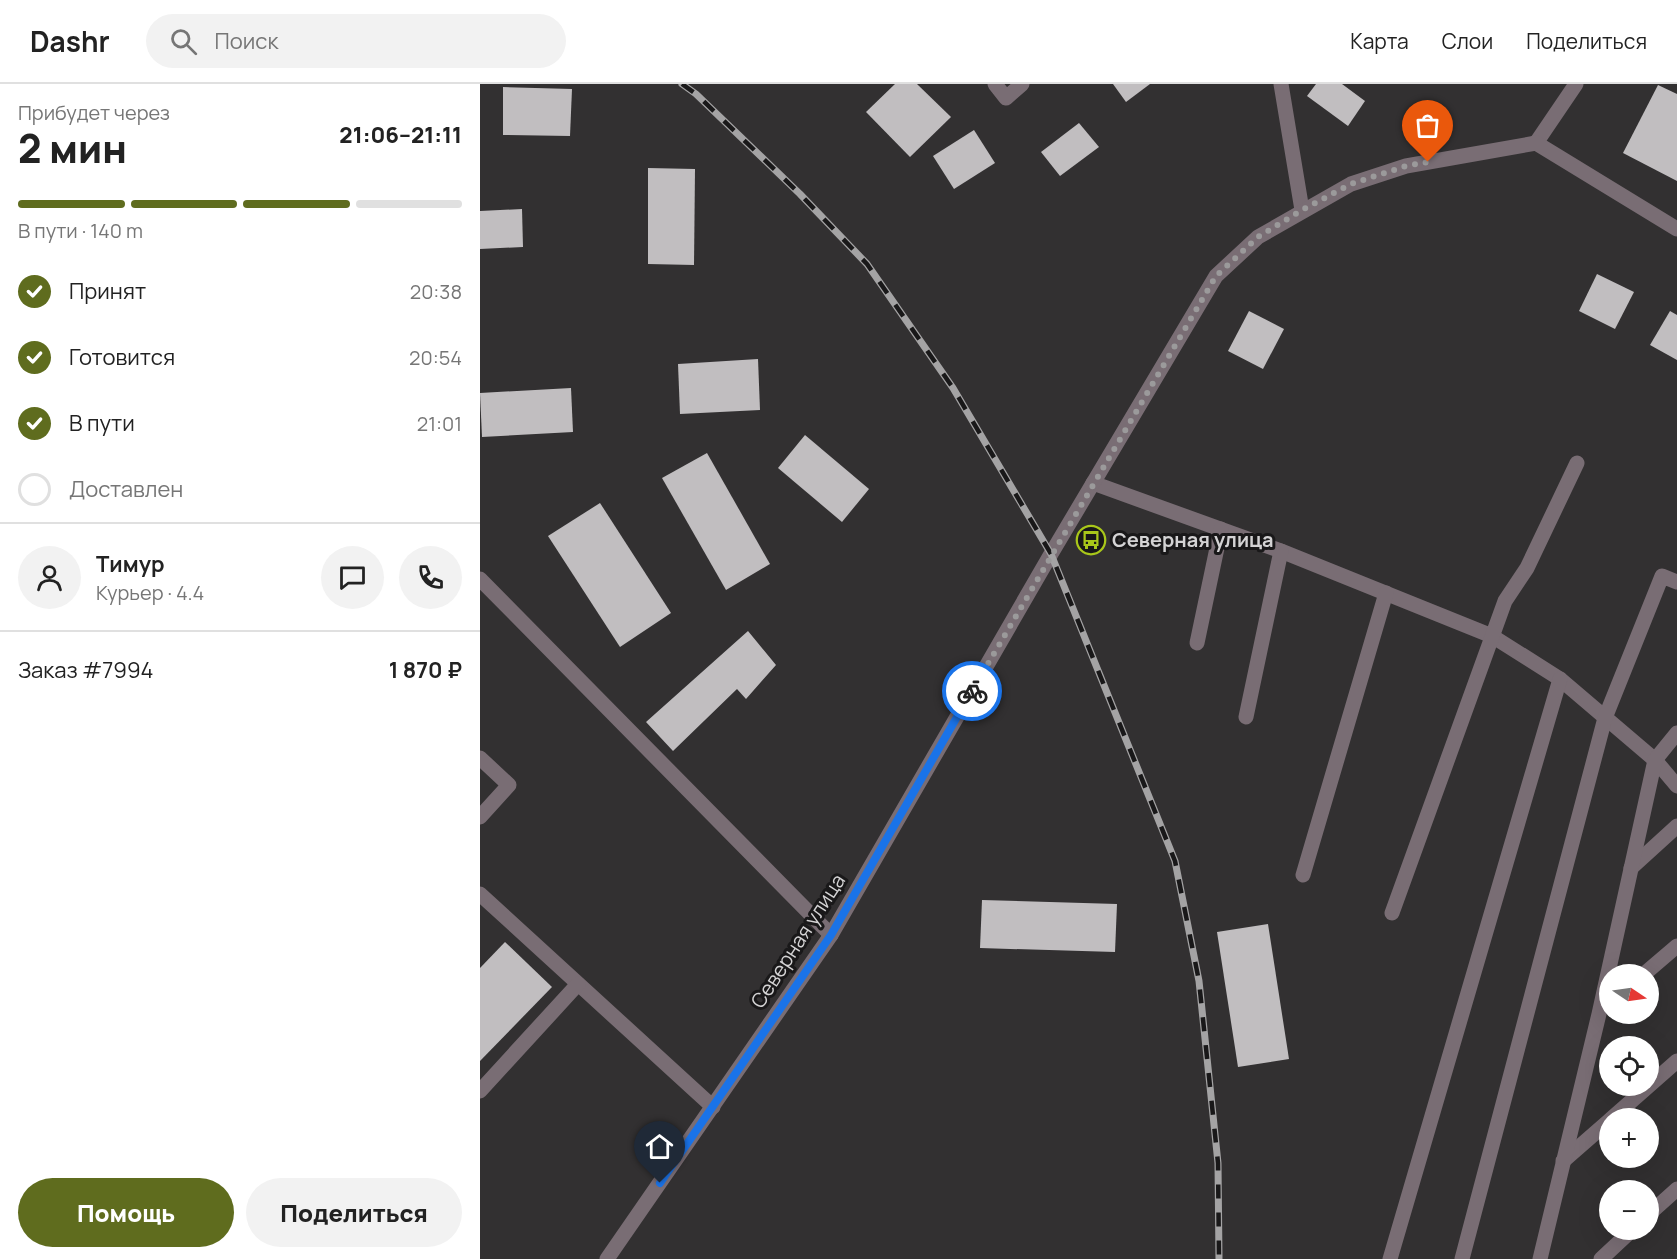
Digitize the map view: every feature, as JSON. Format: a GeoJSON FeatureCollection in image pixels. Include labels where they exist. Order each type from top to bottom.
{"type":"FeatureCollection","features":[{"type":"Feature","properties":{"kind":"street"},"geometry":{"type":"LineString","coordinates":[[995,84],[1006,98],[1022,84]]}},
{"type":"Feature","properties":{"kind":"street"},"geometry":{"type":"LineString","coordinates":[[1281,84],[1302,210]]}},
{"type":"Feature","properties":{"kind":"street"},"geometry":{"type":"LineString","coordinates":[[1576,84],[1536,143],[1677,229]]}},
{"type":"Feature","properties":{"kind":"street","name":"Северная улица"},"geometry":{"type":"LineString","coordinates":[[608,1259],[831,935],[1216,276],[1258,237],[1351,184],[1406,166],[1536,143]]}},
{"type":"Feature","properties":{"kind":"street"},"geometry":{"type":"LineString","coordinates":[[1392,913],[1505,601],[1527,568],[1577,463]]}},
{"type":"Feature","properties":{"kind":"street"},"geometry":{"type":"LineString","coordinates":[[1093,483],[1281,551],[1492,636],[1560,679],[1654,760],[1677,786]]}},
{"type":"Feature","properties":{"kind":"street"},"geometry":{"type":"LineString","coordinates":[[1197,643],[1221,529]]}},
{"type":"Feature","properties":{"kind":"street"},"geometry":{"type":"LineString","coordinates":[[1245,717],[1281,551]]}},
{"type":"Feature","properties":{"kind":"street"},"geometry":{"type":"LineString","coordinates":[[1462,1259],[1605,718],[1662,576],[1677,582]]}},
{"type":"Feature","properties":{"kind":"street"},"geometry":{"type":"LineString","coordinates":[[480,579],[831,935]]}},
{"type":"Feature","properties":{"kind":"street"},"geometry":{"type":"LineString","coordinates":[[1303,875],[1386,593]]}},
{"type":"Feature","properties":{"kind":"street"},"geometry":{"type":"LineString","coordinates":[[1390,1259],[1560,679]]}},
{"type":"Feature","properties":{"kind":"street"},"geometry":{"type":"LineString","coordinates":[[1613,964],[1654,760],[1677,733]]}},
{"type":"Feature","properties":{"kind":"street"},"geometry":{"type":"LineString","coordinates":[[480,758],[509,785],[480,817]]}},
{"type":"Feature","properties":{"kind":"street"},"geometry":{"type":"LineString","coordinates":[[1631,868],[1677,826]]}},
{"type":"Feature","properties":{"kind":"street"},"geometry":{"type":"LineString","coordinates":[[480,894],[713,1107]]}},
{"type":"Feature","properties":{"kind":"street"},"geometry":{"type":"LineString","coordinates":[[1656,964],[1677,946]]}},
{"type":"Feature","properties":{"kind":"street"},"geometry":{"type":"LineString","coordinates":[[480,1091],[578,984]]}},
{"type":"Feature","properties":{"kind":"street"},"geometry":{"type":"LineString","coordinates":[[1540,1259],[1563,1161],[1600,1024]]}},
{"type":"Feature","properties":{"kind":"street"},"geometry":{"type":"LineString","coordinates":[[1624,1108],[1677,1061]]}},
{"type":"Feature","properties":{"kind":"street"},"geometry":{"type":"LineString","coordinates":[[1563,1161],[1599,1130]]}},
{"type":"Feature","properties":{"kind":"street"},"geometry":{"type":"LineString","coordinates":[[1659,1205],[1677,1189]]}},
{"type":"Feature","properties":{"kind":"street"},"geometry":{"type":"LineString","coordinates":[[1601,1259],[1621,1240]]}},
{"type":"Feature","properties":{"kind":"building"},"geometry":{"type":"Polygon","coordinates":[[[895,84],[917,84],[951,117],[910,157],[866,112],[895,84]]]}},
{"type":"Feature","properties":{"kind":"building"},"geometry":{"type":"Polygon","coordinates":[[[1113,84],[1150,84],[1126,102],[1113,84]]]}},
{"type":"Feature","properties":{"kind":"building"},"geometry":{"type":"Polygon","coordinates":[[[1316,84],[1342,84],[1365,101],[1348,126],[1307,96],[1316,84]]]}},
{"type":"Feature","properties":{"kind":"building"},"geometry":{"type":"Polygon","coordinates":[[[1658,85],[1677,94],[1677,181],[1623,153],[1658,85]]]}},
{"type":"Feature","properties":{"kind":"building"},"geometry":{"type":"Polygon","coordinates":[[[503,87],[572,89],[570,136],[503,135],[503,87]]]}},
{"type":"Feature","properties":{"kind":"building"},"geometry":{"type":"Polygon","coordinates":[[[1079,123],[1099,147],[1060,176],[1041,152],[1079,123]]]}},
{"type":"Feature","properties":{"kind":"building"},"geometry":{"type":"Polygon","coordinates":[[[974,130],[995,163],[954,189],[933,156],[974,130]]]}},
{"type":"Feature","properties":{"kind":"building"},"geometry":{"type":"Polygon","coordinates":[[[648,168],[695,169],[694,265],[648,264],[648,168]]]}},
{"type":"Feature","properties":{"kind":"building"},"geometry":{"type":"Polygon","coordinates":[[[522,209],[523,247],[480,249],[480,211],[522,209]]]}},
{"type":"Feature","properties":{"kind":"building"},"geometry":{"type":"Polygon","coordinates":[[[1597,274],[1634,292],[1615,329],[1579,311],[1597,274]]]}},
{"type":"Feature","properties":{"kind":"building"},"geometry":{"type":"Polygon","coordinates":[[[1249,311],[1284,329],[1263,369],[1228,351],[1249,311]]]}},
{"type":"Feature","properties":{"kind":"building"},"geometry":{"type":"Polygon","coordinates":[[[1670,311],[1677,315],[1677,360],[1650,345],[1670,311]]]}},
{"type":"Feature","properties":{"kind":"building"},"geometry":{"type":"Polygon","coordinates":[[[758,359],[760,410],[680,414],[678,364],[758,359]]]}},
{"type":"Feature","properties":{"kind":"building"},"geometry":{"type":"Polygon","coordinates":[[[571,388],[573,432],[482,437],[480,393],[571,388]]]}},
{"type":"Feature","properties":{"kind":"building"},"geometry":{"type":"Polygon","coordinates":[[[805,435],[869,489],[842,522],[778,468],[805,435]]]}},
{"type":"Feature","properties":{"kind":"building"},"geometry":{"type":"Polygon","coordinates":[[[707,453],[770,564],[726,590],[662,478],[707,453]]]}},
{"type":"Feature","properties":{"kind":"building"},"geometry":{"type":"Polygon","coordinates":[[[600,503],[671,613],[620,647],[548,536],[600,503]]]}},
{"type":"Feature","properties":{"kind":"building"},"geometry":{"type":"Polygon","coordinates":[[[748,631],[776,665],[746,699],[737,689],[673,751],[646,722],[748,631]]]}},
{"type":"Feature","properties":{"kind":"building"},"geometry":{"type":"Polygon","coordinates":[[[982,900],[1117,904],[1115,952],[980,948],[982,900]]]}},
{"type":"Feature","properties":{"kind":"building"},"geometry":{"type":"Polygon","coordinates":[[[1268,924],[1289,1059],[1238,1067],[1217,932],[1268,924]]]}},
{"type":"Feature","properties":{"kind":"building"},"geometry":{"type":"Polygon","coordinates":[[[505,942],[552,987],[480,1061],[480,968],[505,942]]]}},
{"type":"Feature","properties":{"kind":"railway"},"geometry":{"type":"LineString","coordinates":[[682,84],[696,94],[800,194],[867,264],[953,388],[1051,554],[1175,861],[1199,981],[1218,1163],[1219,1259]]}},
{"type":"Feature","properties":{"kind":"way so far"},"geometry":{"type":"LineString","coordinates":[[972,691],[1216,276],[1258,237],[1302,210],[1351,184],[1406,166],[1428,162]]}},
{"type":"Feature","properties":{"kind":"place","name":"Северная улица"},"geometry":{"type":"Point","coordinates":[1091,540]}},
{"type":"Feature","properties":{"kind":"route"},"geometry":{"type":"LineString","coordinates":[[660,1183],[831,935],[972,691]]}}]}
